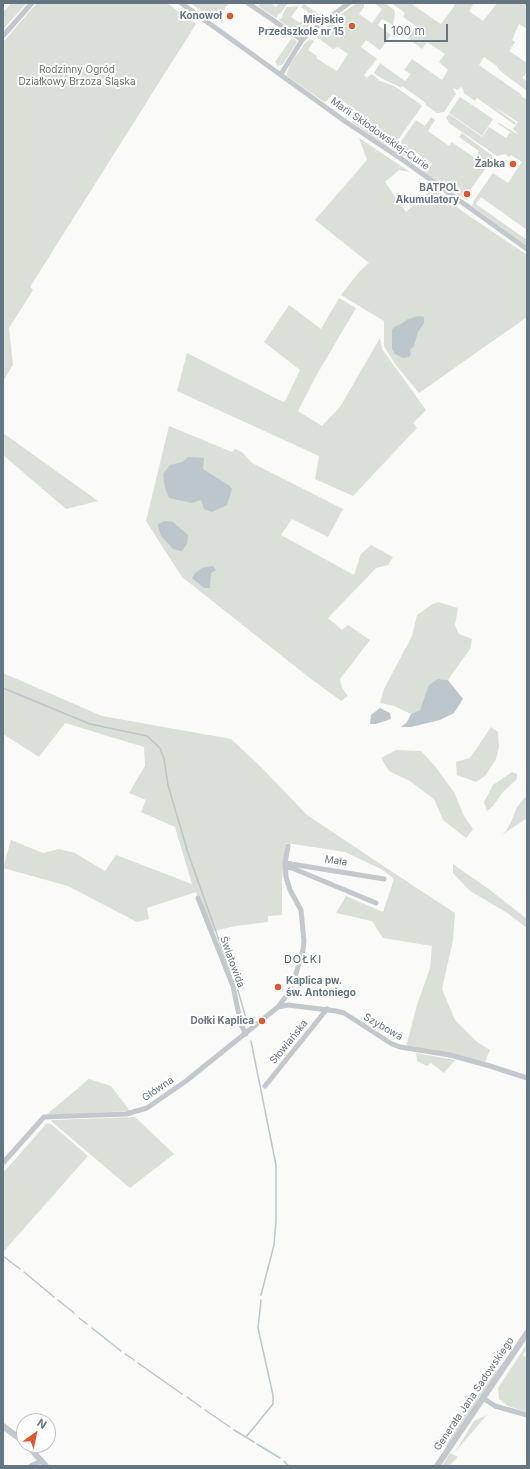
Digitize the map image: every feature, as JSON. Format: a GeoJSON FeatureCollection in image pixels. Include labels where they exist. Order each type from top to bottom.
{"type":"FeatureCollection","features":[{"type":"Feature","properties":{"kind":"street"},"geometry":{"type":"LineString","coordinates":[[3,36],[32,3]]}},
{"type":"Feature","properties":{"kind":"street","name":"Marii Skłodowskiej-Curie"},"geometry":{"type":"LineString","coordinates":[[181,3],[527,249]]}},
{"type":"Feature","properties":{"kind":"street"},"geometry":{"type":"LineString","coordinates":[[248,3],[302,40]]}},
{"type":"Feature","properties":{"kind":"street"},"geometry":{"type":"LineString","coordinates":[[281,74],[302,40],[314,29],[349,3]]}},
{"type":"Feature","properties":{"kind":"street","name":"Główna"},"geometry":{"type":"LineString","coordinates":[[3,1163],[44,1117],[126,1114],[147,1108],[186,1081],[278,1007],[287,995],[297,972],[304,941],[301,910],[288,883],[285,865],[288,846]]}},
{"type":"Feature","properties":{"kind":"street"},"geometry":{"type":"LineString","coordinates":[[285,865],[376,903]]}},
{"type":"Feature","properties":{"kind":"street","name":"Mała"},"geometry":{"type":"LineString","coordinates":[[285,865],[384,879]]}},
{"type":"Feature","properties":{"kind":"street","name":"Światowida"},"geometry":{"type":"LineString","coordinates":[[198,898],[233,986],[241,1024],[246,1034]]}},
{"type":"Feature","properties":{"kind":"street","name":"Główna"},"geometry":{"type":"LineString","coordinates":[[287,995],[288,1005]]}},
{"type":"Feature","properties":{"kind":"street","name":"Szybowa"},"geometry":{"type":"LineString","coordinates":[[278,1007],[288,1005],[327,1009],[344,1013],[392,1044],[400,1047],[450,1055],[527,1078]]}},
{"type":"Feature","properties":{"kind":"street","name":"Słowiańska"},"geometry":{"type":"LineString","coordinates":[[265,1086],[327,1009]]}},
{"type":"Feature","properties":{"kind":"street","name":"Generała Jana Sadowskiego"},"geometry":{"type":"LineString","coordinates":[[438,1466],[527,1334]]}},
{"type":"Feature","properties":{"kind":"street"},"geometry":{"type":"LineString","coordinates":[[483,1398],[495,1406],[527,1415]]}},
{"type":"Feature","properties":{"kind":"street"},"geometry":{"type":"LineString","coordinates":[[3,1426],[16,1436]]}},
{"type":"Feature","properties":{"kind":"street"},"geometry":{"type":"LineString","coordinates":[[34,1453],[46,1466]]}},
{"type":"Feature","properties":{"kind":"street"},"geometry":{"type":"LineString","coordinates":[[31,1466],[41,1461]]}},
{"type":"Feature","properties":{"kind":"green space"},"geometry":{"type":"Polygon","coordinates":[[[11,3],[27,3],[3,29],[3,12],[11,3]]]}},
{"type":"Feature","properties":{"kind":"green space","name":"Rodzinny Ogród Działkowy Brzoza Śląska"},"geometry":{"type":"Polygon","coordinates":[[[37,3],[167,3],[196,24],[30,287],[33,290],[9,328],[13,365],[3,381],[3,42],[37,3]]]}},
{"type":"Feature","properties":{"kind":"green space"},"geometry":{"type":"Polygon","coordinates":[[[190,3],[227,3],[228,4],[216,21],[190,3]]]}},
{"type":"Feature","properties":{"kind":"green space"},"geometry":{"type":"Polygon","coordinates":[[[261,3],[271,3],[276,7],[279,3],[288,3],[276,18],[258,6],[261,3]]]}},
{"type":"Feature","properties":{"kind":"green space"},"geometry":{"type":"Polygon","coordinates":[[[357,3],[364,4],[364,7],[359,14],[372,23],[382,9],[374,3],[385,3],[394,10],[395,13],[393,25],[382,19],[378,25],[391,35],[380,50],[366,40],[361,47],[377,59],[364,75],[367,78],[372,74],[380,81],[394,86],[422,106],[397,141],[395,139],[393,142],[388,139],[385,143],[387,145],[386,146],[352,122],[353,117],[355,119],[359,113],[333,94],[327,101],[324,102],[287,76],[290,64],[306,42],[310,39],[314,41],[308,50],[317,56],[316,58],[337,71],[348,54],[338,47],[333,49],[314,35],[319,30],[322,32],[328,26],[328,23],[357,3]]]}},
{"type":"Feature","properties":{"kind":"green space"},"geometry":{"type":"Polygon","coordinates":[[[391,3],[413,3],[413,5],[441,24],[455,5],[453,3],[474,3],[469,11],[483,21],[497,3],[523,3],[527,10],[527,29],[519,24],[512,40],[515,42],[509,51],[527,63],[527,72],[522,78],[527,81],[527,91],[484,57],[479,65],[527,100],[527,230],[481,197],[476,204],[527,240],[527,246],[472,206],[474,200],[493,173],[508,183],[522,162],[511,155],[509,157],[505,154],[497,156],[449,123],[446,117],[449,114],[482,137],[489,127],[506,138],[510,132],[497,123],[519,135],[513,129],[518,122],[493,106],[516,123],[515,125],[477,98],[475,101],[464,93],[461,87],[457,90],[454,88],[453,89],[456,94],[444,112],[437,113],[402,86],[402,88],[374,73],[380,63],[405,81],[411,74],[404,70],[412,59],[442,80],[448,70],[439,62],[445,54],[427,42],[422,49],[408,38],[416,26],[403,17],[405,13],[391,3]]]}},
{"type":"Feature","properties":{"kind":"green space"},"geometry":{"type":"Polygon","coordinates":[[[304,4],[323,17],[300,34],[279,19],[283,16],[282,15],[287,7],[299,6],[291,17],[300,23],[308,12],[301,7],[304,4]]]}},
{"type":"Feature","properties":{"kind":"green space"},"geometry":{"type":"Polygon","coordinates":[[[291,39],[295,39],[297,42],[283,64],[278,66],[275,62],[291,39]]]}},
{"type":"Feature","properties":{"kind":"green space"},"geometry":{"type":"Polygon","coordinates":[[[460,97],[493,119],[482,136],[449,113],[460,97]]]}},
{"type":"Feature","properties":{"kind":"green space"},"geometry":{"type":"Polygon","coordinates":[[[431,117],[435,120],[428,131],[449,146],[452,142],[475,158],[479,151],[459,137],[462,133],[494,157],[492,164],[489,164],[470,190],[468,189],[464,194],[469,198],[467,200],[424,174],[423,170],[432,164],[410,148],[404,156],[401,157],[395,152],[416,120],[425,126],[431,117]]]}},
{"type":"Feature","properties":{"kind":"green space"},"geometry":{"type":"Polygon","coordinates":[[[359,138],[410,172],[399,170],[385,182],[406,212],[433,188],[462,211],[527,255],[527,317],[419,393],[395,364],[384,346],[384,321],[341,295],[359,272],[369,263],[315,220],[367,160],[359,138]]]}},
{"type":"Feature","properties":{"kind":"green space"},"geometry":{"type":"Polygon","coordinates":[[[339,298],[356,308],[316,376],[298,411],[322,426],[340,407],[380,338],[382,349],[426,410],[413,423],[417,428],[353,496],[315,479],[319,456],[177,391],[187,353],[283,402],[285,401],[300,370],[264,342],[289,305],[321,329],[339,298]]]}},
{"type":"Feature","properties":{"kind":"green space"},"geometry":{"type":"Polygon","coordinates":[[[169,426],[232,452],[235,449],[242,452],[252,463],[343,509],[328,537],[292,519],[281,535],[354,575],[361,554],[371,545],[393,557],[388,565],[376,568],[328,618],[342,630],[348,625],[370,640],[340,679],[342,688],[348,696],[341,701],[182,577],[146,521],[169,426]]]}},
{"type":"Feature","properties":{"kind":"green space"},"geometry":{"type":"Polygon","coordinates":[[[3,433],[98,501],[66,509],[3,455],[3,433]]]}},
{"type":"Feature","properties":{"kind":"green space"},"geometry":{"type":"Polygon","coordinates":[[[438,602],[458,608],[455,625],[459,634],[472,639],[470,649],[448,680],[438,679],[420,710],[411,714],[394,706],[380,703],[384,689],[412,636],[417,615],[438,602]]]}},
{"type":"Feature","properties":{"kind":"green space"},"geometry":{"type":"Polygon","coordinates":[[[3,673],[102,716],[231,739],[261,767],[307,815],[455,913],[453,940],[442,989],[455,1020],[477,1042],[490,1050],[485,1062],[406,1047],[417,1005],[430,968],[432,946],[383,938],[372,921],[336,913],[346,896],[383,912],[394,879],[383,870],[345,852],[286,843],[282,878],[282,915],[268,916],[268,922],[236,926],[209,932],[196,892],[147,908],[149,919],[137,922],[68,886],[3,868],[11,840],[43,853],[59,849],[75,853],[105,871],[116,855],[192,884],[175,827],[141,812],[146,800],[129,793],[145,766],[144,747],[65,723],[39,757],[3,734],[3,673]]]}},
{"type":"Feature","properties":{"kind":"green space"},"geometry":{"type":"Polygon","coordinates":[[[491,727],[498,732],[499,747],[496,759],[485,776],[476,782],[457,775],[456,762],[470,758],[491,727]]]}},
{"type":"Feature","properties":{"kind":"green space"},"geometry":{"type":"Polygon","coordinates":[[[396,750],[421,751],[434,765],[454,792],[464,816],[473,829],[466,838],[443,820],[434,799],[410,781],[389,771],[381,758],[396,750]]]}},
{"type":"Feature","properties":{"kind":"green space"},"geometry":{"type":"Polygon","coordinates":[[[512,772],[517,774],[517,779],[503,792],[493,806],[487,811],[484,802],[493,785],[512,772]]]}},
{"type":"Feature","properties":{"kind":"green space"},"geometry":{"type":"Polygon","coordinates":[[[527,795],[527,818],[502,835],[511,822],[517,807],[527,795]]]}},
{"type":"Feature","properties":{"kind":"green space"},"geometry":{"type":"Polygon","coordinates":[[[453,864],[490,890],[527,919],[527,928],[506,912],[470,891],[453,873],[453,864]]]}},
{"type":"Feature","properties":{"kind":"green space"},"geometry":{"type":"Polygon","coordinates":[[[416,1053],[455,1060],[444,1073],[431,1063],[427,1066],[417,1061],[416,1053]]]}},
{"type":"Feature","properties":{"kind":"green space"},"geometry":{"type":"Polygon","coordinates":[[[89,1079],[111,1086],[130,1111],[46,1115],[89,1079]]]}},
{"type":"Feature","properties":{"kind":"green space"},"geometry":{"type":"Polygon","coordinates":[[[135,1117],[174,1154],[130,1188],[51,1121],[52,1120],[135,1117]]]}},
{"type":"Feature","properties":{"kind":"green space"},"geometry":{"type":"Polygon","coordinates":[[[47,1123],[51,1124],[88,1156],[4,1251],[3,1173],[47,1123]]]}},
{"type":"Feature","properties":{"kind":"green space"},"geometry":{"type":"Polygon","coordinates":[[[527,1329],[448,1448],[438,1439],[503,1363],[527,1329]]]}},
{"type":"Feature","properties":{"kind":"green space"},"geometry":{"type":"Polygon","coordinates":[[[527,1344],[527,1349],[523,1355],[527,1358],[527,1412],[508,1406],[499,1399],[498,1388],[527,1344]]]}},
{"type":"Feature","properties":{"kind":"green space"},"geometry":{"type":"Polygon","coordinates":[[[487,1415],[455,1452],[474,1421],[487,1415]]]}},
{"type":"Feature","properties":{"kind":"green space"},"geometry":{"type":"Polygon","coordinates":[[[450,1453],[458,1457],[449,1466],[442,1466],[450,1453]]]}},
{"type":"Feature","properties":{"kind":"shaded area"},"geometry":{"type":"Polygon","coordinates":[[[419,316],[424,317],[424,323],[418,332],[414,346],[410,350],[411,354],[409,357],[403,358],[395,354],[392,349],[392,330],[394,327],[408,319],[419,316]]]}},
{"type":"Feature","properties":{"kind":"shaded area"},"geometry":{"type":"Polygon","coordinates":[[[188,457],[204,458],[203,469],[230,486],[232,489],[227,505],[212,512],[204,509],[201,500],[192,503],[169,498],[165,488],[163,474],[170,465],[182,462],[188,457]]]}},
{"type":"Feature","properties":{"kind":"shaded area"},"geometry":{"type":"Polygon","coordinates":[[[165,521],[173,522],[188,535],[187,544],[182,551],[173,549],[161,536],[158,524],[165,521]]]}},
{"type":"Feature","properties":{"kind":"shaded area"},"geometry":{"type":"Polygon","coordinates":[[[213,566],[216,570],[211,573],[210,588],[204,588],[192,578],[195,573],[202,568],[213,566]]]}},
{"type":"Feature","properties":{"kind":"shaded area"},"geometry":{"type":"Polygon","coordinates":[[[438,679],[448,680],[463,699],[454,713],[440,720],[411,727],[401,727],[407,722],[411,714],[420,710],[429,685],[438,679]]]}},
{"type":"Feature","properties":{"kind":"shaded area"},"geometry":{"type":"Polygon","coordinates":[[[380,708],[390,713],[391,719],[376,724],[370,724],[371,715],[380,708]]]}},
{"type":"Feature","properties":{"kind":"waterway"},"geometry":{"type":"LineString","coordinates":[[3,688],[90,724],[147,736],[160,748],[164,759],[168,785],[188,853],[237,987],[247,1022]]}},
{"type":"Feature","properties":{"kind":"waterway"},"geometry":{"type":"LineString","coordinates":[[251,1041],[276,1165],[276,1221],[274,1245],[261,1295]]}},
{"type":"Feature","properties":{"kind":"waterway"},"geometry":{"type":"LineString","coordinates":[[3,1256],[20,1269]]}},
{"type":"Feature","properties":{"kind":"waterway"},"geometry":{"type":"LineString","coordinates":[[24,1272],[54,1297]]}},
{"type":"Feature","properties":{"kind":"waterway"},"geometry":{"type":"LineString","coordinates":[[58,1300],[74,1313]]}},
{"type":"Feature","properties":{"kind":"waterway"},"geometry":{"type":"LineString","coordinates":[[246,1437],[273,1404],[273,1395],[258,1328],[261,1300]]}},
{"type":"Feature","properties":{"kind":"waterway"},"geometry":{"type":"LineString","coordinates":[[79,1318],[87,1324]]}},
{"type":"Feature","properties":{"kind":"waterway"},"geometry":{"type":"LineString","coordinates":[[92,1328],[121,1351]]}},
{"type":"Feature","properties":{"kind":"waterway"},"geometry":{"type":"LineString","coordinates":[[125,1354],[134,1360]]}},
{"type":"Feature","properties":{"kind":"waterway"},"geometry":{"type":"LineString","coordinates":[[138,1363],[182,1394]]}},
{"type":"Feature","properties":{"kind":"waterway"},"geometry":{"type":"LineString","coordinates":[[187,1397],[201,1407]]}},
{"type":"Feature","properties":{"kind":"waterway"},"geometry":{"type":"LineString","coordinates":[[205,1410],[230,1427]]}},
{"type":"Feature","properties":{"kind":"waterway"},"geometry":{"type":"LineString","coordinates":[[234,1430],[254,1442]]}},
{"type":"Feature","properties":{"kind":"waterway"},"geometry":{"type":"LineString","coordinates":[[257,1444],[280,1458]]}},
{"type":"Feature","properties":{"kind":"waterway"},"geometry":{"type":"LineString","coordinates":[[284,1461],[289,1466]]}},
{"type":"Feature","properties":{"kind":"place","name":"Konowoł"},"geometry":{"type":"Point","coordinates":[230,16]}},
{"type":"Feature","properties":{"kind":"place","name":"Miejskie Przedszkole nr 15"},"geometry":{"type":"Point","coordinates":[352,26]}},
{"type":"Feature","properties":{"kind":"place","name":"Żabka"},"geometry":{"type":"Point","coordinates":[513,164]}},
{"type":"Feature","properties":{"kind":"place","name":"BATPOL Akumulatory"},"geometry":{"type":"Point","coordinates":[467,194]}},
{"type":"Feature","properties":{"kind":"place","name":"Kaplica pw. św. Antoniego"},"geometry":{"type":"Point","coordinates":[278,987]}},
{"type":"Feature","properties":{"kind":"place","name":"Dołki Kaplica"},"geometry":{"type":"Point","coordinates":[262,1021]}},
{"type":"Feature","properties":{"kind":"district","name":"DOŁKI"},"geometry":{"type":"Point","coordinates":[303,960]}}]}
